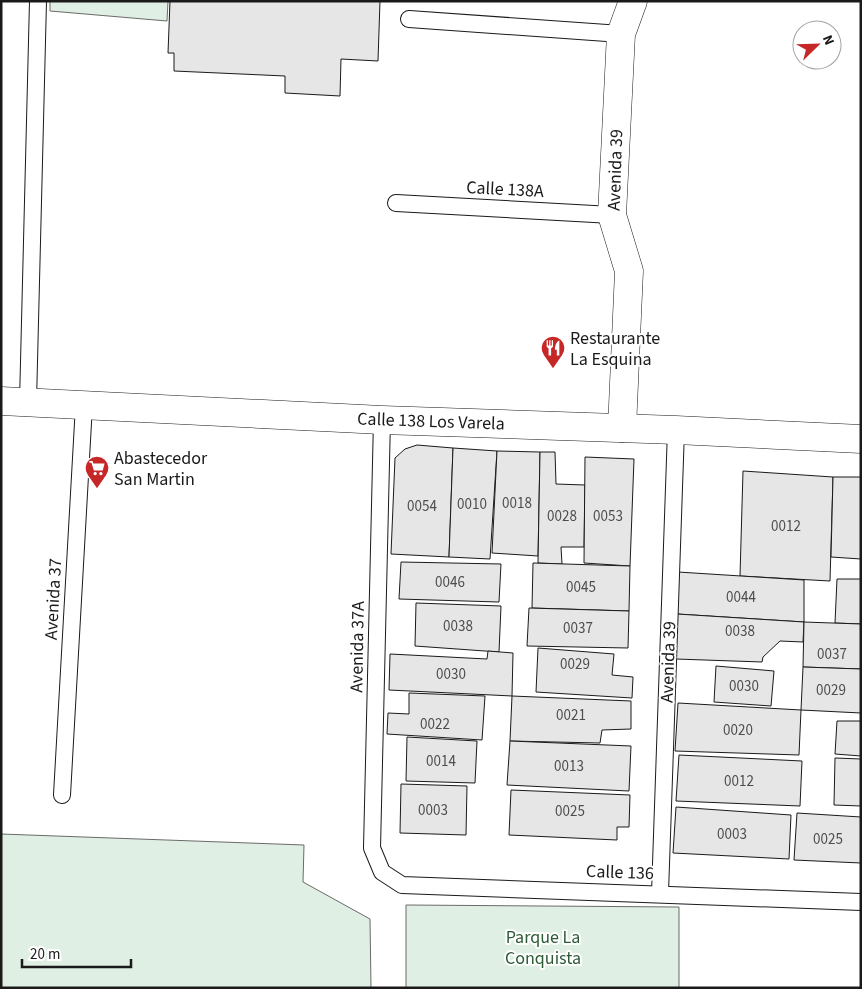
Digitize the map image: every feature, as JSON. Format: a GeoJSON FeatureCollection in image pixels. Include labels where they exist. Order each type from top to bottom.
{"type":"FeatureCollection","features":[{"type":"Feature","properties":{"kind":"street","name":"Avenida 39"},"geometry":{"type":"LineString","coordinates":[[622,428],[629,271],[612,214],[621,34],[633,1]]}},
{"type":"Feature","properties":{"kind":"street","name":"Calle 138 Los Varela"},"geometry":{"type":"LineString","coordinates":[[1,401],[382,420],[861,438]]}},
{"type":"Feature","properties":{"kind":"lane"},"geometry":{"type":"LineString","coordinates":[[28,402],[38,1]]}},
{"type":"Feature","properties":{"kind":"lane"},"geometry":{"type":"LineString","coordinates":[[408,19],[621,34]]}},
{"type":"Feature","properties":{"kind":"lane","name":"Calle 138A"},"geometry":{"type":"LineString","coordinates":[[396,203],[612,214]]}},
{"type":"Feature","properties":{"kind":"lane","name":"Avenida 37"},"geometry":{"type":"LineString","coordinates":[[62,795],[84,405]]}},
{"type":"Feature","properties":{"kind":"lane","name":"Avenida 37A"},"geometry":{"type":"LineString","coordinates":[[382,420],[372,848],[382,872]]}},
{"type":"Feature","properties":{"kind":"lane","name":"Avenida 39"},"geometry":{"type":"LineString","coordinates":[[660,893],[676,430]]}},
{"type":"Feature","properties":{"kind":"lane","name":"Calle 136"},"geometry":{"type":"LineString","coordinates":[[382,872],[402,885],[660,893],[861,902]]}},
{"type":"Feature","properties":{"kind":"green space"},"geometry":{"type":"Polygon","coordinates":[[[50,1],[168,1],[167,21],[50,11],[50,1]]]}},
{"type":"Feature","properties":{"kind":"green space"},"geometry":{"type":"Polygon","coordinates":[[[1,834],[304,845],[303,882],[370,919],[371,988],[1,988],[1,834]]]}},
{"type":"Feature","properties":{"kind":"green space","name":"Parque La Conquista"},"geometry":{"type":"Polygon","coordinates":[[[406,905],[679,907],[679,988],[406,988],[406,905]]]}},
{"type":"Feature","properties":{"kind":"building"},"geometry":{"type":"Polygon","coordinates":[[[170,1],[380,1],[378,61],[341,59],[340,96],[285,93],[285,76],[174,71],[174,53],[168,53],[170,1]]]}},
{"type":"Feature","properties":{"kind":"building"},"geometry":{"type":"Polygon","coordinates":[[[417,445],[453,448],[449,557],[391,554],[395,458],[405,449],[417,445]]]}},
{"type":"Feature","properties":{"kind":"building"},"geometry":{"type":"Polygon","coordinates":[[[453,448],[497,451],[490,559],[449,557],[453,448]]]}},
{"type":"Feature","properties":{"kind":"building"},"geometry":{"type":"Polygon","coordinates":[[[497,451],[540,452],[538,556],[492,553],[497,451]]]}},
{"type":"Feature","properties":{"kind":"building"},"geometry":{"type":"Polygon","coordinates":[[[540,452],[555,452],[556,484],[585,485],[584,547],[561,547],[562,564],[538,563],[540,452]]]}},
{"type":"Feature","properties":{"kind":"building"},"geometry":{"type":"Polygon","coordinates":[[[585,457],[634,459],[630,566],[584,563],[585,457]]]}},
{"type":"Feature","properties":{"kind":"building"},"geometry":{"type":"Polygon","coordinates":[[[743,471],[833,477],[830,581],[740,576],[743,471]]]}},
{"type":"Feature","properties":{"kind":"building"},"geometry":{"type":"Polygon","coordinates":[[[833,477],[861,477],[861,559],[831,557],[833,477]]]}},
{"type":"Feature","properties":{"kind":"building"},"geometry":{"type":"Polygon","coordinates":[[[401,562],[501,564],[499,602],[399,599],[401,562]]]}},
{"type":"Feature","properties":{"kind":"building"},"geometry":{"type":"Polygon","coordinates":[[[533,563],[630,566],[629,611],[532,608],[533,563]]]}},
{"type":"Feature","properties":{"kind":"building"},"geometry":{"type":"Polygon","coordinates":[[[678,572],[804,580],[804,622],[677,614],[678,572]]]}},
{"type":"Feature","properties":{"kind":"building"},"geometry":{"type":"Polygon","coordinates":[[[837,579],[861,579],[861,624],[835,623],[837,579]]]}},
{"type":"Feature","properties":{"kind":"building"},"geometry":{"type":"Polygon","coordinates":[[[416,603],[501,606],[499,652],[415,646],[416,603]]]}},
{"type":"Feature","properties":{"kind":"building"},"geometry":{"type":"Polygon","coordinates":[[[529,608],[629,611],[628,648],[527,646],[529,608]]]}},
{"type":"Feature","properties":{"kind":"building"},"geometry":{"type":"Polygon","coordinates":[[[677,614],[804,622],[803,642],[780,641],[763,657],[762,662],[676,659],[677,614]]]}},
{"type":"Feature","properties":{"kind":"building"},"geometry":{"type":"Polygon","coordinates":[[[804,622],[861,624],[861,669],[803,667],[804,622]]]}},
{"type":"Feature","properties":{"kind":"building"},"geometry":{"type":"Polygon","coordinates":[[[538,648],[614,654],[612,675],[633,677],[632,698],[536,692],[538,648]]]}},
{"type":"Feature","properties":{"kind":"building"},"geometry":{"type":"Polygon","coordinates":[[[488,651],[513,653],[512,696],[389,690],[390,654],[487,659],[488,651]]]}},
{"type":"Feature","properties":{"kind":"building"},"geometry":{"type":"Polygon","coordinates":[[[716,666],[774,671],[771,706],[714,702],[716,666]]]}},
{"type":"Feature","properties":{"kind":"building"},"geometry":{"type":"Polygon","coordinates":[[[803,667],[861,669],[861,713],[801,710],[803,667]]]}},
{"type":"Feature","properties":{"kind":"building"},"geometry":{"type":"Polygon","coordinates":[[[409,693],[485,696],[482,740],[387,734],[388,713],[409,714],[409,693]]]}},
{"type":"Feature","properties":{"kind":"building"},"geometry":{"type":"Polygon","coordinates":[[[512,696],[631,701],[631,729],[602,730],[600,743],[510,741],[512,696]]]}},
{"type":"Feature","properties":{"kind":"building"},"geometry":{"type":"Polygon","coordinates":[[[678,703],[801,710],[799,755],[675,751],[678,703]]]}},
{"type":"Feature","properties":{"kind":"building"},"geometry":{"type":"Polygon","coordinates":[[[837,721],[861,721],[861,756],[835,754],[837,721]]]}},
{"type":"Feature","properties":{"kind":"building"},"geometry":{"type":"Polygon","coordinates":[[[407,737],[477,741],[475,783],[406,781],[407,737]]]}},
{"type":"Feature","properties":{"kind":"building"},"geometry":{"type":"Polygon","coordinates":[[[510,741],[631,746],[629,791],[507,785],[510,741]]]}},
{"type":"Feature","properties":{"kind":"building"},"geometry":{"type":"Polygon","coordinates":[[[679,755],[802,761],[800,806],[676,801],[679,755]]]}},
{"type":"Feature","properties":{"kind":"building"},"geometry":{"type":"Polygon","coordinates":[[[835,758],[861,759],[861,806],[834,805],[835,758]]]}},
{"type":"Feature","properties":{"kind":"building"},"geometry":{"type":"Polygon","coordinates":[[[401,784],[467,786],[466,835],[400,833],[401,784]]]}},
{"type":"Feature","properties":{"kind":"building"},"geometry":{"type":"Polygon","coordinates":[[[511,790],[630,795],[629,827],[617,827],[617,840],[509,835],[511,790]]]}},
{"type":"Feature","properties":{"kind":"building"},"geometry":{"type":"Polygon","coordinates":[[[676,807],[791,815],[789,859],[673,853],[676,807]]]}},
{"type":"Feature","properties":{"kind":"building"},"geometry":{"type":"Polygon","coordinates":[[[797,813],[861,817],[861,863],[794,860],[797,813]]]}},
{"type":"Feature","properties":{"kind":"place","name":"Restaurante La Esquina"},"geometry":{"type":"Point","coordinates":[553,369]}},
{"type":"Feature","properties":{"kind":"place","name":"Abastecedor San Martin"},"geometry":{"type":"Point","coordinates":[97,489]}}]}
